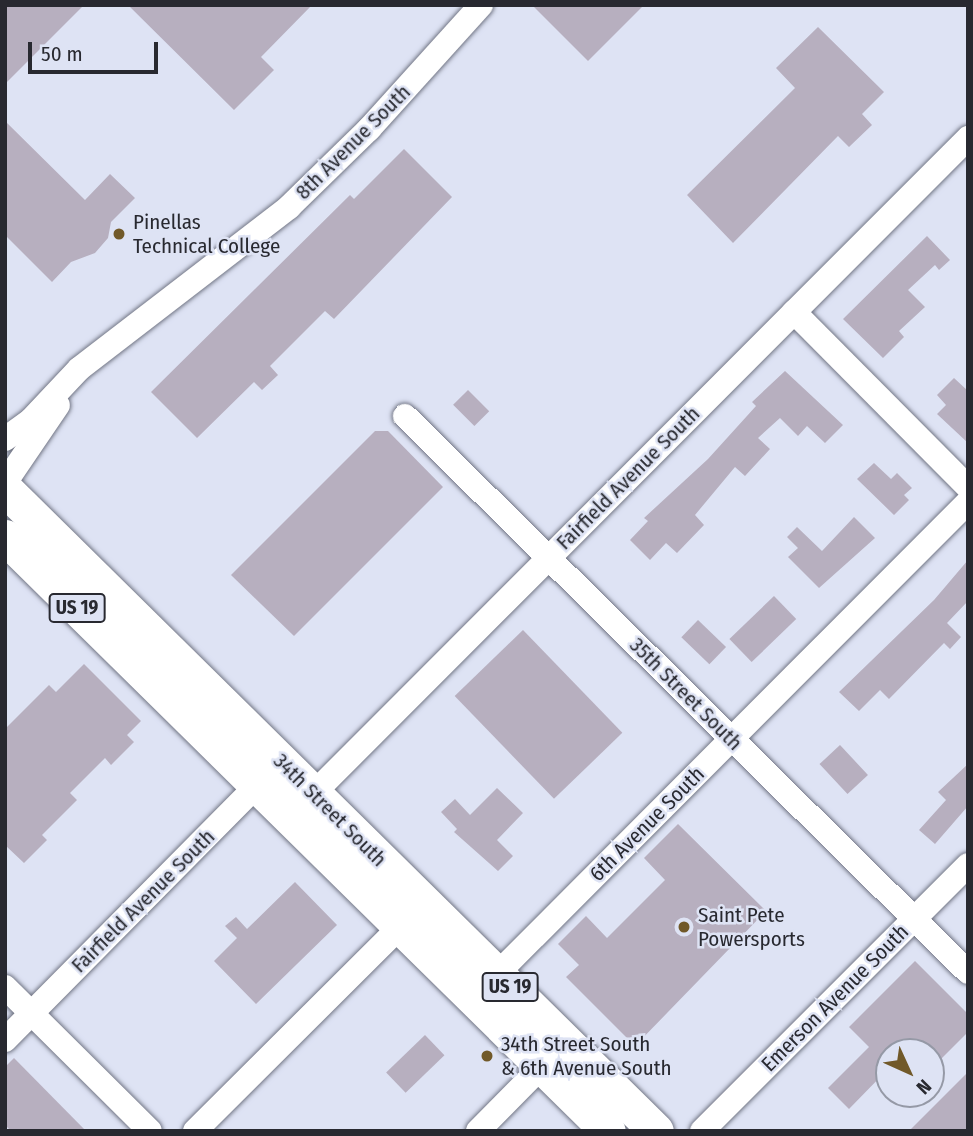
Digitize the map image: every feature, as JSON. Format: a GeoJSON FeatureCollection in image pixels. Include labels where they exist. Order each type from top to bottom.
{"type":"FeatureCollection","features":[{"type":"Feature","properties":{"kind":"highway","name":"34th Street South"},"geometry":{"type":"LineString","coordinates":[[5,489],[300,806],[554,1054],[656,1131]]}},
{"type":"Feature","properties":{"kind":"highway","name":"34th Street South"},"geometry":{"type":"LineString","coordinates":[[5,537],[269,774]]}},
{"type":"Feature","properties":{"kind":"highway","name":"34th Street South"},"geometry":{"type":"LineString","coordinates":[[300,806],[402,925],[485,986]]}},
{"type":"Feature","properties":{"kind":"highway","name":"34th Street South"},"geometry":{"type":"LineString","coordinates":[[554,1054],[608,1131]]}},
{"type":"Feature","properties":{"kind":"street","name":"8th Avenue South"},"geometry":{"type":"LineString","coordinates":[[5,439],[31,420],[79,369],[289,207],[369,130],[481,5]]}},
{"type":"Feature","properties":{"kind":"street","name":"Fairfield Avenue South"},"geometry":{"type":"LineString","coordinates":[[300,806],[968,138]]}},
{"type":"Feature","properties":{"kind":"street"},"geometry":{"type":"LineString","coordinates":[[794,312],[968,487]]}},
{"type":"Feature","properties":{"kind":"street","name":"8th Avenue South"},"geometry":{"type":"LineString","coordinates":[[5,483],[33,447],[79,369]]}},
{"type":"Feature","properties":{"kind":"street","name":"35th Street South"},"geometry":{"type":"LineString","coordinates":[[405,416],[968,972]]}},
{"type":"Feature","properties":{"kind":"street","name":"6th Avenue South"},"geometry":{"type":"LineString","coordinates":[[485,986],[968,502]]}},
{"type":"Feature","properties":{"kind":"street","name":"Fairfield Avenue South"},"geometry":{"type":"LineString","coordinates":[[5,1040],[269,774]]}},
{"type":"Feature","properties":{"kind":"street","name":"Emerson Avenue South"},"geometry":{"type":"LineString","coordinates":[[702,1131],[968,865]]}},
{"type":"Feature","properties":{"kind":"street"},"geometry":{"type":"LineString","coordinates":[[195,1131],[402,925]]}},
{"type":"Feature","properties":{"kind":"street"},"geometry":{"type":"LineString","coordinates":[[5,987],[150,1131]]}},
{"type":"Feature","properties":{"kind":"street"},"geometry":{"type":"LineString","coordinates":[[478,1131],[554,1054]]}},
{"type":"Feature","properties":{"kind":"building"},"geometry":{"type":"Polygon","coordinates":[[[5,5],[84,5],[5,84],[5,5]]]}},
{"type":"Feature","properties":{"kind":"building"},"geometry":{"type":"Polygon","coordinates":[[[128,5],[312,5],[261,57],[274,70],[234,110],[128,5]]]}},
{"type":"Feature","properties":{"kind":"building"},"geometry":{"type":"Polygon","coordinates":[[[532,5],[644,5],[588,61],[532,5]]]}},
{"type":"Feature","properties":{"kind":"building"},"geometry":{"type":"Polygon","coordinates":[[[818,27],[884,92],[862,114],[872,125],[849,147],[838,136],[733,243],[687,195],[795,88],[776,68],[818,27]]]}},
{"type":"Feature","properties":{"kind":"building"},"geometry":{"type":"Polygon","coordinates":[[[5,121],[85,200],[110,174],[135,198],[111,222],[108,238],[95,253],[71,262],[52,282],[5,235],[5,121]]]}},
{"type":"Feature","properties":{"kind":"building"},"geometry":{"type":"Polygon","coordinates":[[[404,149],[452,197],[334,319],[325,311],[270,366],[278,375],[262,390],[254,382],[197,438],[151,392],[350,195],[354,199],[404,149]]]}},
{"type":"Feature","properties":{"kind":"building"},"geometry":{"type":"Polygon","coordinates":[[[927,236],[950,260],[939,270],[935,265],[908,290],[925,307],[899,331],[904,337],[883,358],[843,319],[927,236]]]}},
{"type":"Feature","properties":{"kind":"building"},"geometry":{"type":"Polygon","coordinates":[[[785,371],[843,425],[825,443],[807,426],[798,436],[780,418],[758,438],[770,449],[745,476],[735,467],[695,515],[704,525],[677,553],[666,543],[650,560],[630,540],[648,521],[644,518],[708,459],[756,406],[752,402],[785,371]]]}},
{"type":"Feature","properties":{"kind":"building"},"geometry":{"type":"Polygon","coordinates":[[[954,378],[968,391],[968,443],[937,414],[946,405],[937,395],[954,378]]]}},
{"type":"Feature","properties":{"kind":"building"},"geometry":{"type":"Polygon","coordinates":[[[468,390],[489,411],[474,426],[453,405],[468,390]]]}},
{"type":"Feature","properties":{"kind":"building"},"geometry":{"type":"Polygon","coordinates":[[[375,431],[388,431],[443,487],[294,636],[231,575],[375,431]]]}},
{"type":"Feature","properties":{"kind":"building"},"geometry":{"type":"Polygon","coordinates":[[[874,463],[891,479],[897,473],[912,488],[904,495],[909,500],[894,515],[857,479],[874,463]]]}},
{"type":"Feature","properties":{"kind":"building"},"geometry":{"type":"Polygon","coordinates":[[[854,517],[875,538],[819,588],[788,557],[798,548],[787,537],[797,527],[822,551],[854,517]]]}},
{"type":"Feature","properties":{"kind":"building"},"geometry":{"type":"Polygon","coordinates":[[[968,560],[968,601],[947,623],[961,637],[950,649],[944,643],[889,699],[880,690],[859,711],[839,692],[934,600],[968,560]]]}},
{"type":"Feature","properties":{"kind":"building"},"geometry":{"type":"Polygon","coordinates":[[[774,596],[796,619],[752,662],[729,639],[774,596]]]}},
{"type":"Feature","properties":{"kind":"building"},"geometry":{"type":"Polygon","coordinates":[[[698,620],[726,647],[709,664],[681,637],[698,620]]]}},
{"type":"Feature","properties":{"kind":"building"},"geometry":{"type":"Polygon","coordinates":[[[523,630],[622,733],[554,799],[455,696],[523,630]]]}},
{"type":"Feature","properties":{"kind":"building"},"geometry":{"type":"Polygon","coordinates":[[[84,664],[141,721],[127,735],[134,742],[111,765],[105,758],[70,793],[77,800],[42,835],[47,840],[24,863],[5,845],[5,729],[49,685],[56,692],[84,664]]]}},
{"type":"Feature","properties":{"kind":"building"},"geometry":{"type":"Polygon","coordinates":[[[840,745],[868,775],[847,794],[820,764],[840,745]]]}},
{"type":"Feature","properties":{"kind":"building"},"geometry":{"type":"Polygon","coordinates":[[[968,764],[968,806],[935,844],[919,830],[946,800],[938,792],[968,764]]]}},
{"type":"Feature","properties":{"kind":"building"},"geometry":{"type":"Polygon","coordinates":[[[497,788],[523,813],[497,840],[513,856],[498,871],[454,832],[457,829],[441,812],[455,799],[470,815],[497,788]]]}},
{"type":"Feature","properties":{"kind":"building","name":"Saint Pete Powersports"},"geometry":{"type":"Polygon","coordinates":[[[678,824],[766,911],[635,1046],[566,977],[579,965],[558,944],[586,916],[607,938],[665,880],[644,858],[678,824]]]}},
{"type":"Feature","properties":{"kind":"building"},"geometry":{"type":"Polygon","coordinates":[[[295,882],[337,925],[256,1004],[214,961],[237,938],[225,926],[236,917],[247,929],[295,882]]]}},
{"type":"Feature","properties":{"kind":"building"},"geometry":{"type":"Polygon","coordinates":[[[915,961],[968,1014],[968,1032],[945,1055],[945,1038],[875,1038],[875,1082],[849,1109],[828,1088],[869,1047],[849,1027],[915,961]]]}},
{"type":"Feature","properties":{"kind":"building"},"geometry":{"type":"Polygon","coordinates":[[[425,1035],[444,1055],[406,1093],[386,1073],[425,1035]]]}},
{"type":"Feature","properties":{"kind":"building"},"geometry":{"type":"Polygon","coordinates":[[[14,1058],[86,1131],[11,1131],[5,1125],[5,1067],[14,1058]]]}},
{"type":"Feature","properties":{"kind":"building"},"geometry":{"type":"Polygon","coordinates":[[[968,1072],[968,1131],[909,1131],[932,1108],[945,1108],[945,1095],[968,1072]]]}},
{"type":"Feature","properties":{"kind":"place","name":"Pinellas Technical College"},"geometry":{"type":"Point","coordinates":[119,234]}},
{"type":"Feature","properties":{"kind":"place","name":"Saint Pete Powersports"},"geometry":{"type":"Point","coordinates":[684,927]}},
{"type":"Feature","properties":{"kind":"place","name":"34th Street South & 6th Avenue South"},"geometry":{"type":"Point","coordinates":[487,1056]}}]}
